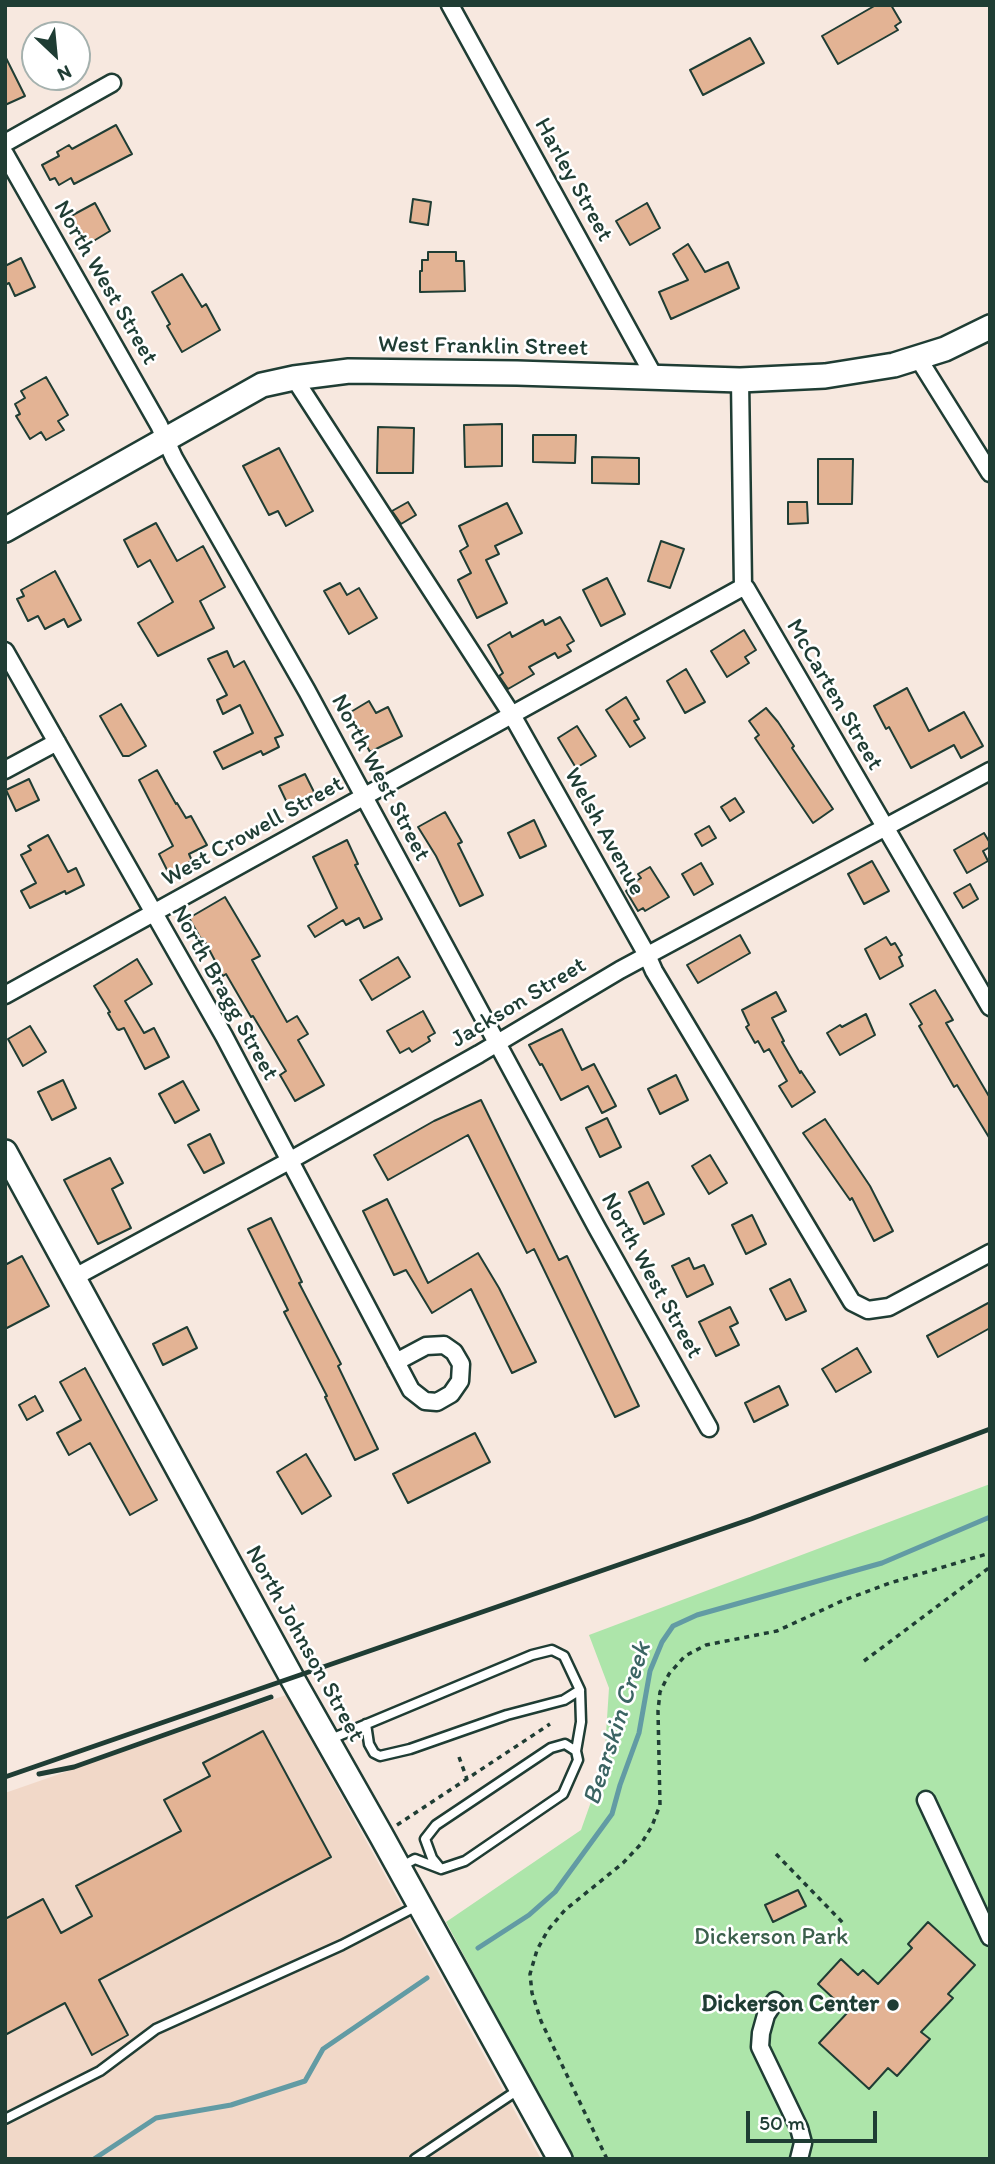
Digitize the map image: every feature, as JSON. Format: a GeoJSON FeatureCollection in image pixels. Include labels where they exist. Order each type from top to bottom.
{"type":"FeatureCollection","features":[{"type":"Feature","properties":{"kind":"main road","name":"West Franklin Street"},"geometry":{"type":"LineString","coordinates":[[5,530],[262,385],[294,377],[349,371],[740,380],[825,376],[894,365],[918,358],[945,349],[990,327]]}},
{"type":"Feature","properties":{"kind":"main road","name":"North Johnson Street"},"geometry":{"type":"LineString","coordinates":[[5,1152],[560,2159]]}},
{"type":"Feature","properties":{"kind":"street","name":"Harley Street"},"geometry":{"type":"LineString","coordinates":[[450,5],[655,378]]}},
{"type":"Feature","properties":{"kind":"street"},"geometry":{"type":"LineString","coordinates":[[5,143],[113,83]]}},
{"type":"Feature","properties":{"kind":"street","name":"North West Street"},"geometry":{"type":"LineString","coordinates":[[5,154],[307,691],[597,1228],[709,1428]]}},
{"type":"Feature","properties":{"kind":"street"},"geometry":{"type":"LineString","coordinates":[[918,358],[990,473]]}},
{"type":"Feature","properties":{"kind":"street","name":"Welsh Avenue"},"geometry":{"type":"LineString","coordinates":[[294,377],[512,715],[654,971],[852,1302],[868,1310],[889,1307],[990,1253]]}},
{"type":"Feature","properties":{"kind":"street"},"geometry":{"type":"LineString","coordinates":[[740,380],[743,587]]}},
{"type":"Feature","properties":{"kind":"street","name":"West Crowell Street"},"geometry":{"type":"LineString","coordinates":[[5,995],[743,587]]}},
{"type":"Feature","properties":{"kind":"street","name":"McCarten Street"},"geometry":{"type":"LineString","coordinates":[[743,587],[990,1007]]}},
{"type":"Feature","properties":{"kind":"street","name":"North Bragg Street"},"geometry":{"type":"LineString","coordinates":[[5,651],[224,1036],[396,1362]]}},
{"type":"Feature","properties":{"kind":"street"},"geometry":{"type":"LineString","coordinates":[[5,770],[57,742]]}},
{"type":"Feature","properties":{"kind":"street","name":"Jackson Street"},"geometry":{"type":"LineString","coordinates":[[73,1278],[289,1161],[647,955],[990,771]]}},
{"type":"Feature","properties":{"kind":"street"},"geometry":{"type":"LineString","coordinates":[[926,1800],[990,1937]]}},
{"type":"Feature","properties":{"kind":"street"},"geometry":{"type":"LineString","coordinates":[[775,2001],[766,2015],[760,2047],[799,2128],[803,2143],[799,2159]]}},
{"type":"Feature","properties":{"kind":"lane"},"geometry":{"type":"LineString","coordinates":[[327,1740],[532,1655],[552,1650],[564,1656],[580,1690],[581,1721],[576,1751],[578,1760],[563,1794],[466,1861],[441,1868],[415,1859],[399,1867]]}},
{"type":"Feature","properties":{"kind":"lane"},"geometry":{"type":"LineString","coordinates":[[366,1724],[369,1744],[374,1754],[380,1756],[410,1749],[507,1715],[564,1700],[580,1690]]}},
{"type":"Feature","properties":{"kind":"lane"},"geometry":{"type":"LineString","coordinates":[[441,1868],[432,1858],[425,1839],[436,1825],[551,1748],[565,1744],[576,1751]]}},
{"type":"Feature","properties":{"kind":"lane"},"geometry":{"type":"LineString","coordinates":[[5,2119],[100,2071],[156,2029],[342,1945],[419,1905]]}},
{"type":"Feature","properties":{"kind":"lane"},"geometry":{"type":"LineString","coordinates":[[415,2159],[521,2088]]}},
{"type":"Feature","properties":{"kind":"path"},"geometry":{"type":"LineString","coordinates":[[607,2159],[541,2021],[532,1993],[530,1973],[537,1950],[548,1930],[565,1910],[623,1863],[641,1844],[652,1826],[660,1805],[660,1692],[669,1674],[685,1656],[706,1645],[777,1631],[844,1600],[990,1553]]}},
{"type":"Feature","properties":{"kind":"path"},"geometry":{"type":"LineString","coordinates":[[864,1661],[990,1567]]}},
{"type":"Feature","properties":{"kind":"path"},"geometry":{"type":"LineString","coordinates":[[381,1835],[551,1724]]}},
{"type":"Feature","properties":{"kind":"path"},"geometry":{"type":"LineString","coordinates":[[458,1757],[467,1779]]}},
{"type":"Feature","properties":{"kind":"path"},"geometry":{"type":"LineString","coordinates":[[776,1854],[845,1925]]}},
{"type":"Feature","properties":{"kind":"shaded area"},"geometry":{"type":"Polygon","coordinates":[[[286,1695],[541,2159],[5,2159],[5,1793],[286,1695]]]}},
{"type":"Feature","properties":{"kind":"green space","name":"Dickerson Park"},"geometry":{"type":"Polygon","coordinates":[[[990,1484],[990,2159],[573,2159],[446,1922],[581,1830],[604,1765],[609,1688],[589,1635],[990,1484]]]}},
{"type":"Feature","properties":{"kind":"building"},"geometry":{"type":"Polygon","coordinates":[[[876,5],[891,5],[901,22],[895,26],[898,30],[838,64],[822,36],[876,5]]]}},
{"type":"Feature","properties":{"kind":"building"},"geometry":{"type":"Polygon","coordinates":[[[750,38],[764,63],[703,95],[690,70],[750,38]]]}},
{"type":"Feature","properties":{"kind":"building"},"geometry":{"type":"Polygon","coordinates":[[[5,56],[25,96],[5,105],[5,56]]]}},
{"type":"Feature","properties":{"kind":"building"},"geometry":{"type":"Polygon","coordinates":[[[116,125],[132,154],[74,184],[71,178],[59,185],[55,178],[50,180],[42,165],[59,156],[57,152],[69,145],[72,149],[116,125]]]}},
{"type":"Feature","properties":{"kind":"building"},"geometry":{"type":"Polygon","coordinates":[[[413,199],[431,202],[428,225],[410,222],[413,199]]]}},
{"type":"Feature","properties":{"kind":"building"},"geometry":{"type":"Polygon","coordinates":[[[95,203],[110,231],[87,245],[71,216],[95,203]]]}},
{"type":"Feature","properties":{"kind":"building"},"geometry":{"type":"Polygon","coordinates":[[[647,203],[660,228],[630,245],[616,221],[647,203]]]}},
{"type":"Feature","properties":{"kind":"building"},"geometry":{"type":"Polygon","coordinates":[[[688,244],[705,272],[728,262],[739,288],[671,319],[659,292],[688,280],[673,254],[688,244]]]}},
{"type":"Feature","properties":{"kind":"building"},"geometry":{"type":"Polygon","coordinates":[[[428,252],[456,252],[456,261],[464,261],[465,291],[420,292],[422,260],[428,260],[428,252]]]}},
{"type":"Feature","properties":{"kind":"building"},"geometry":{"type":"Polygon","coordinates":[[[21,258],[35,287],[15,296],[9,283],[5,285],[5,266],[21,258]]]}},
{"type":"Feature","properties":{"kind":"building"},"geometry":{"type":"Polygon","coordinates":[[[182,274],[202,307],[206,304],[220,330],[182,352],[152,292],[182,274]]]}},
{"type":"Feature","properties":{"kind":"building"},"geometry":{"type":"Polygon","coordinates":[[[46,377],[68,415],[58,421],[64,430],[46,440],[41,432],[30,439],[16,416],[20,414],[15,404],[25,398],[21,391],[46,377]]]}},
{"type":"Feature","properties":{"kind":"building"},"geometry":{"type":"Polygon","coordinates":[[[502,424],[502,466],[465,467],[464,425],[502,424]]]}},
{"type":"Feature","properties":{"kind":"building"},"geometry":{"type":"Polygon","coordinates":[[[378,427],[414,428],[413,473],[377,473],[378,427]]]}},
{"type":"Feature","properties":{"kind":"building"},"geometry":{"type":"Polygon","coordinates":[[[533,435],[576,435],[575,463],[533,462],[533,435]]]}},
{"type":"Feature","properties":{"kind":"building"},"geometry":{"type":"Polygon","coordinates":[[[279,448],[313,511],[286,526],[278,511],[269,515],[243,466],[279,448]]]}},
{"type":"Feature","properties":{"kind":"building"},"geometry":{"type":"Polygon","coordinates":[[[592,457],[639,458],[639,484],[592,483],[592,457]]]}},
{"type":"Feature","properties":{"kind":"building"},"geometry":{"type":"Polygon","coordinates":[[[818,459],[853,459],[852,504],[818,504],[818,459]]]}},
{"type":"Feature","properties":{"kind":"building"},"geometry":{"type":"Polygon","coordinates":[[[408,502],[416,515],[401,524],[392,511],[408,502]]]}},
{"type":"Feature","properties":{"kind":"building"},"geometry":{"type":"Polygon","coordinates":[[[788,502],[807,502],[808,523],[788,524],[788,502]]]}},
{"type":"Feature","properties":{"kind":"building"},"geometry":{"type":"Polygon","coordinates":[[[507,503],[522,533],[495,546],[499,554],[486,560],[507,603],[477,618],[458,580],[471,573],[460,551],[468,546],[459,526],[507,503]]]}},
{"type":"Feature","properties":{"kind":"building"},"geometry":{"type":"Polygon","coordinates":[[[156,523],[177,561],[203,546],[225,587],[200,601],[214,628],[158,656],[138,623],[173,602],[150,560],[138,567],[124,540],[156,523]]]}},
{"type":"Feature","properties":{"kind":"building"},"geometry":{"type":"Polygon","coordinates":[[[661,541],[684,549],[670,588],[648,581],[661,541]]]}},
{"type":"Feature","properties":{"kind":"building"},"geometry":{"type":"Polygon","coordinates":[[[55,571],[81,620],[68,627],[64,619],[45,629],[38,616],[28,621],[17,599],[24,596],[21,590],[55,571]]]}},
{"type":"Feature","properties":{"kind":"building"},"geometry":{"type":"Polygon","coordinates":[[[607,578],[625,614],[601,626],[583,590],[607,578]]]}},
{"type":"Feature","properties":{"kind":"building"},"geometry":{"type":"Polygon","coordinates":[[[340,583],[347,595],[359,588],[377,618],[349,634],[324,591],[340,583]]]}},
{"type":"Feature","properties":{"kind":"building"},"geometry":{"type":"Polygon","coordinates":[[[560,617],[574,641],[567,645],[571,651],[558,658],[555,653],[529,667],[534,674],[508,689],[499,676],[503,673],[488,645],[510,632],[512,637],[543,620],[545,625],[560,617]]]}},
{"type":"Feature","properties":{"kind":"building"},"geometry":{"type":"Polygon","coordinates":[[[744,630],[756,650],[745,657],[749,663],[727,677],[711,651],[744,630]]]}},
{"type":"Feature","properties":{"kind":"building"},"geometry":{"type":"Polygon","coordinates":[[[227,651],[234,667],[244,661],[283,735],[275,738],[279,747],[263,755],[261,751],[223,769],[214,752],[253,733],[240,705],[223,714],[217,700],[227,695],[208,659],[227,651]]]}},
{"type":"Feature","properties":{"kind":"building"},"geometry":{"type":"Polygon","coordinates":[[[686,669],[705,702],[685,713],[667,681],[686,669]]]}},
{"type":"Feature","properties":{"kind":"building"},"geometry":{"type":"Polygon","coordinates":[[[907,688],[929,731],[964,712],[983,746],[961,758],[954,745],[911,768],[889,727],[886,729],[874,706],[907,688]]]}},
{"type":"Feature","properties":{"kind":"building"},"geometry":{"type":"Polygon","coordinates":[[[626,697],[639,719],[634,721],[645,738],[630,747],[606,710],[626,697]]]}},
{"type":"Feature","properties":{"kind":"building"},"geometry":{"type":"Polygon","coordinates":[[[369,701],[376,713],[388,707],[402,736],[370,752],[349,713],[369,701]]]}},
{"type":"Feature","properties":{"kind":"building"},"geometry":{"type":"Polygon","coordinates":[[[121,704],[146,746],[129,756],[123,756],[100,716],[121,704]]]}},
{"type":"Feature","properties":{"kind":"building"},"geometry":{"type":"Polygon","coordinates":[[[766,708],[794,746],[792,748],[833,809],[813,823],[755,738],[759,735],[749,721],[766,708]]]}},
{"type":"Feature","properties":{"kind":"building"},"geometry":{"type":"Polygon","coordinates":[[[577,726],[596,756],[576,768],[558,738],[577,726]]]}},
{"type":"Feature","properties":{"kind":"building"},"geometry":{"type":"Polygon","coordinates":[[[157,770],[176,804],[186,818],[191,816],[207,845],[189,854],[192,861],[188,863],[190,869],[171,878],[159,854],[173,846],[139,780],[157,770]]]}},
{"type":"Feature","properties":{"kind":"building"},"geometry":{"type":"Polygon","coordinates":[[[305,774],[315,794],[289,807],[279,786],[305,774]]]}},
{"type":"Feature","properties":{"kind":"building"},"geometry":{"type":"Polygon","coordinates":[[[29,779],[39,800],[16,811],[6,790],[29,779]]]}},
{"type":"Feature","properties":{"kind":"building"},"geometry":{"type":"Polygon","coordinates":[[[735,798],[744,812],[730,821],[721,807],[735,798]]]}},
{"type":"Feature","properties":{"kind":"building"},"geometry":{"type":"Polygon","coordinates":[[[445,812],[462,842],[458,844],[483,895],[460,906],[436,856],[418,827],[445,812]]]}},
{"type":"Feature","properties":{"kind":"building"},"geometry":{"type":"Polygon","coordinates":[[[534,820],[546,846],[520,858],[508,833],[534,820]]]}},
{"type":"Feature","properties":{"kind":"building"},"geometry":{"type":"Polygon","coordinates":[[[709,826],[716,838],[702,846],[695,834],[709,826]]]}},
{"type":"Feature","properties":{"kind":"building"},"geometry":{"type":"Polygon","coordinates":[[[984,833],[990,843],[990,847],[983,851],[988,861],[967,873],[954,850],[984,833]]]}},
{"type":"Feature","properties":{"kind":"building"},"geometry":{"type":"Polygon","coordinates":[[[48,835],[68,872],[76,868],[84,885],[30,908],[21,891],[36,883],[21,855],[31,850],[28,846],[48,835]]]}},
{"type":"Feature","properties":{"kind":"building"},"geometry":{"type":"Polygon","coordinates":[[[347,840],[358,864],[355,865],[382,919],[364,928],[359,918],[346,925],[343,920],[315,937],[308,926],[337,908],[313,857],[347,840]]]}},
{"type":"Feature","properties":{"kind":"building"},"geometry":{"type":"Polygon","coordinates":[[[872,861],[889,891],[864,904],[848,874],[872,861]]]}},
{"type":"Feature","properties":{"kind":"building"},"geometry":{"type":"Polygon","coordinates":[[[701,863],[713,884],[694,895],[682,874],[701,863]]]}},
{"type":"Feature","properties":{"kind":"building"},"geometry":{"type":"Polygon","coordinates":[[[650,867],[669,897],[645,911],[643,908],[638,911],[626,891],[630,889],[628,886],[641,878],[638,874],[650,867]]]}},
{"type":"Feature","properties":{"kind":"building"},"geometry":{"type":"Polygon","coordinates":[[[970,884],[978,899],[963,908],[954,893],[970,884]]]}},
{"type":"Feature","properties":{"kind":"building"},"geometry":{"type":"Polygon","coordinates":[[[225,897],[260,956],[252,960],[287,1022],[297,1016],[308,1034],[298,1040],[324,1085],[295,1101],[280,1075],[286,1071],[226,974],[223,976],[189,918],[225,897]]]}},
{"type":"Feature","properties":{"kind":"building"},"geometry":{"type":"Polygon","coordinates":[[[740,935],[750,953],[698,983],[687,965],[740,935]]]}},
{"type":"Feature","properties":{"kind":"building"},"geometry":{"type":"Polygon","coordinates":[[[886,937],[891,945],[895,943],[902,955],[899,957],[903,966],[880,979],[865,949],[886,937]]]}},
{"type":"Feature","properties":{"kind":"building"},"geometry":{"type":"Polygon","coordinates":[[[398,957],[410,977],[372,1000],[360,980],[398,957]]]}},
{"type":"Feature","properties":{"kind":"building"},"geometry":{"type":"Polygon","coordinates":[[[137,959],[152,984],[125,1001],[144,1033],[154,1028],[169,1057],[145,1069],[124,1028],[117,1029],[94,986],[137,959]]]}},
{"type":"Feature","properties":{"kind":"building"},"geometry":{"type":"Polygon","coordinates":[[[935,990],[953,1020],[946,1023],[990,1098],[990,1139],[957,1085],[954,1087],[919,1026],[922,1024],[910,1004],[935,990]]]}},
{"type":"Feature","properties":{"kind":"building"},"geometry":{"type":"Polygon","coordinates":[[[776,992],[786,1011],[772,1018],[800,1073],[801,1071],[815,1092],[792,1107],[779,1086],[787,1081],[769,1049],[764,1052],[758,1041],[755,1043],[746,1027],[749,1025],[742,1010],[776,992]]]}},
{"type":"Feature","properties":{"kind":"building"},"geometry":{"type":"Polygon","coordinates":[[[423,1011],[435,1033],[428,1037],[430,1041],[412,1052],[409,1048],[400,1053],[387,1031],[423,1011]]]}},
{"type":"Feature","properties":{"kind":"building"},"geometry":{"type":"Polygon","coordinates":[[[866,1014],[875,1035],[840,1055],[827,1033],[866,1014]]]}},
{"type":"Feature","properties":{"kind":"building"},"geometry":{"type":"Polygon","coordinates":[[[30,1026],[46,1052],[23,1066],[8,1039],[30,1026]]]}},
{"type":"Feature","properties":{"kind":"building"},"geometry":{"type":"Polygon","coordinates":[[[562,1029],[582,1070],[594,1064],[616,1106],[602,1113],[588,1086],[561,1100],[529,1045],[562,1029]]]}},
{"type":"Feature","properties":{"kind":"building"},"geometry":{"type":"Polygon","coordinates":[[[676,1075],[688,1100],[660,1114],[648,1089],[676,1075]]]}},
{"type":"Feature","properties":{"kind":"building"},"geometry":{"type":"Polygon","coordinates":[[[63,1080],[76,1108],[52,1120],[38,1092],[63,1080]]]}},
{"type":"Feature","properties":{"kind":"building"},"geometry":{"type":"Polygon","coordinates":[[[183,1081],[199,1110],[175,1123],[159,1094],[183,1081]]]}},
{"type":"Feature","properties":{"kind":"building"},"geometry":{"type":"Polygon","coordinates":[[[481,1100],[559,1260],[567,1256],[639,1406],[615,1417],[534,1249],[527,1253],[468,1135],[388,1180],[374,1155],[434,1121],[481,1100]]]}},
{"type":"Feature","properties":{"kind":"building"},"geometry":{"type":"Polygon","coordinates":[[[607,1118],[621,1147],[600,1157],[586,1128],[607,1118]]]}},
{"type":"Feature","properties":{"kind":"building"},"geometry":{"type":"Polygon","coordinates":[[[825,1119],[870,1186],[893,1231],[874,1241],[852,1198],[850,1200],[803,1133],[825,1119]]]}},
{"type":"Feature","properties":{"kind":"building"},"geometry":{"type":"Polygon","coordinates":[[[210,1134],[224,1163],[204,1173],[188,1145],[210,1134]]]}},
{"type":"Feature","properties":{"kind":"building"},"geometry":{"type":"Polygon","coordinates":[[[710,1155],[727,1183],[709,1194],[692,1166],[710,1155]]]}},
{"type":"Feature","properties":{"kind":"building"},"geometry":{"type":"Polygon","coordinates":[[[110,1158],[123,1183],[112,1189],[131,1228],[98,1244],[64,1180],[110,1158]]]}},
{"type":"Feature","properties":{"kind":"building"},"geometry":{"type":"Polygon","coordinates":[[[648,1182],[664,1214],[644,1224],[629,1192],[648,1182]]]}},
{"type":"Feature","properties":{"kind":"building"},"geometry":{"type":"Polygon","coordinates":[[[387,1199],[428,1283],[478,1253],[536,1362],[512,1373],[471,1289],[432,1313],[406,1270],[394,1275],[363,1211],[387,1199]]]}},
{"type":"Feature","properties":{"kind":"building"},"geometry":{"type":"Polygon","coordinates":[[[752,1215],[766,1244],[746,1254],[732,1225],[752,1215]]]}},
{"type":"Feature","properties":{"kind":"building"},"geometry":{"type":"Polygon","coordinates":[[[271,1218],[302,1282],[299,1283],[341,1364],[338,1366],[378,1449],[355,1460],[325,1397],[327,1396],[284,1312],[288,1310],[248,1229],[271,1218]]]}},
{"type":"Feature","properties":{"kind":"building"},"geometry":{"type":"Polygon","coordinates":[[[22,1256],[49,1306],[5,1329],[5,1265],[22,1256]]]}},
{"type":"Feature","properties":{"kind":"building"},"geometry":{"type":"Polygon","coordinates":[[[689,1258],[694,1269],[704,1265],[713,1284],[687,1297],[672,1266],[689,1258]]]}},
{"type":"Feature","properties":{"kind":"building"},"geometry":{"type":"Polygon","coordinates":[[[790,1279],[806,1311],[786,1320],[770,1289],[790,1279]]]}},
{"type":"Feature","properties":{"kind":"building"},"geometry":{"type":"Polygon","coordinates":[[[990,1302],[990,1328],[938,1357],[927,1336],[990,1302]]]}},
{"type":"Feature","properties":{"kind":"building"},"geometry":{"type":"Polygon","coordinates":[[[730,1307],[738,1323],[730,1327],[739,1345],[716,1356],[699,1322],[730,1307]]]}},
{"type":"Feature","properties":{"kind":"building"},"geometry":{"type":"Polygon","coordinates":[[[187,1327],[197,1348],[163,1365],[153,1344],[187,1327]]]}},
{"type":"Feature","properties":{"kind":"building"},"geometry":{"type":"Polygon","coordinates":[[[857,1348],[871,1372],[836,1392],[822,1369],[857,1348]]]}},
{"type":"Feature","properties":{"kind":"building"},"geometry":{"type":"Polygon","coordinates":[[[85,1368],[157,1500],[130,1515],[90,1443],[69,1455],[57,1433],[81,1420],[60,1382],[85,1368]]]}},
{"type":"Feature","properties":{"kind":"building"},"geometry":{"type":"Polygon","coordinates":[[[779,1386],[788,1405],[754,1422],[745,1403],[779,1386]]]}},
{"type":"Feature","properties":{"kind":"building"},"geometry":{"type":"Polygon","coordinates":[[[35,1396],[43,1411],[27,1420],[19,1405],[35,1396]]]}},
{"type":"Feature","properties":{"kind":"building"},"geometry":{"type":"Polygon","coordinates":[[[475,1433],[490,1462],[408,1503],[393,1474],[475,1433]]]}},
{"type":"Feature","properties":{"kind":"building"},"geometry":{"type":"Polygon","coordinates":[[[306,1454],[331,1496],[302,1514],[277,1472],[306,1454]]]}},
{"type":"Feature","properties":{"kind":"building"},"geometry":{"type":"Polygon","coordinates":[[[263,1731],[331,1857],[99,1980],[128,2035],[92,2055],[65,2003],[5,2035],[5,1919],[43,1899],[61,1933],[92,1916],[76,1886],[181,1831],[164,1800],[210,1776],[203,1763],[263,1731]]]}},
{"type":"Feature","properties":{"kind":"building"},"geometry":{"type":"Polygon","coordinates":[[[798,1890],[806,1906],[773,1922],[765,1905],[798,1890]]]}},
{"type":"Feature","properties":{"kind":"building","name":"Dickerson Center"},"geometry":{"type":"Polygon","coordinates":[[[928,1922],[975,1965],[948,1994],[953,1998],[921,2032],[930,2039],[897,2076],[888,2068],[869,2089],[819,2043],[848,2012],[818,1984],[841,1959],[858,1975],[863,1970],[878,1984],[912,1948],[908,1944],[928,1922]]]}},
{"type":"Feature","properties":{"kind":"waterway","name":"Bearskin Creek"},"geometry":{"type":"LineString","coordinates":[[478,1948],[529,1915],[555,1892],[612,1814],[639,1733],[650,1671],[662,1642],[673,1626],[697,1615],[882,1563],[990,1517]]}},
{"type":"Feature","properties":{"kind":"waterway","name":"Bearskin Creek"},"geometry":{"type":"LineString","coordinates":[[94,2159],[156,2118],[231,2105],[305,2081],[323,2049],[427,1978]]}},
{"type":"Feature","properties":{"kind":"railway"},"geometry":{"type":"LineString","coordinates":[[5,1777],[751,1519],[990,1429]]}},
{"type":"Feature","properties":{"kind":"railway"},"geometry":{"type":"LineString","coordinates":[[39,1774],[74,1767],[271,1697]]}},
{"type":"Feature","properties":{"kind":"place","name":"Dickerson Center"},"geometry":{"type":"Point","coordinates":[893,2005]}}]}
